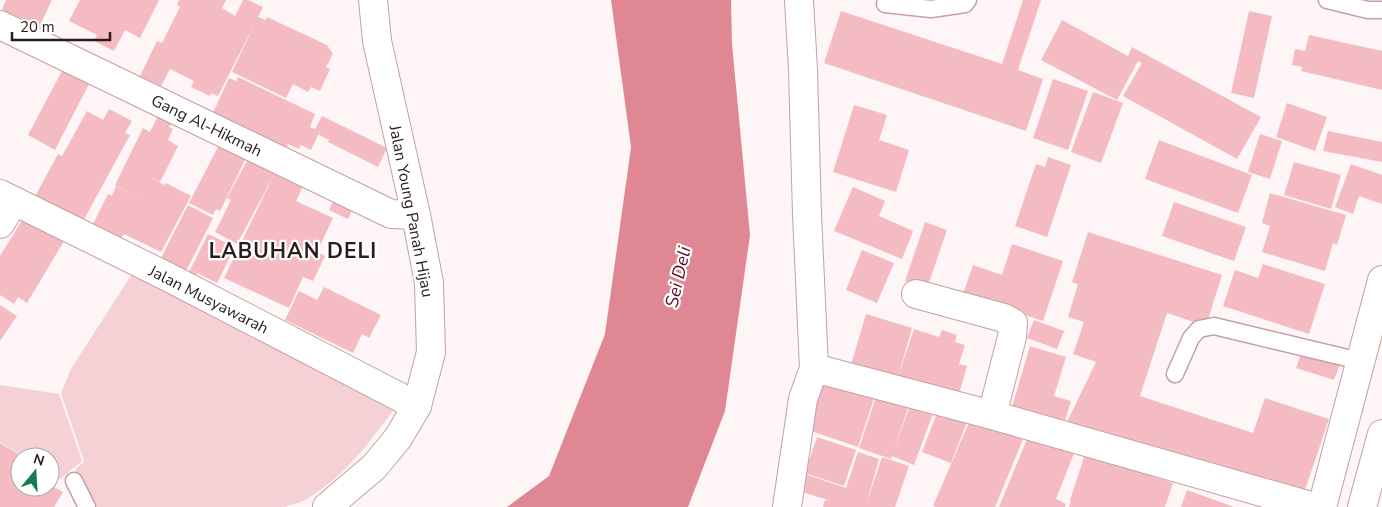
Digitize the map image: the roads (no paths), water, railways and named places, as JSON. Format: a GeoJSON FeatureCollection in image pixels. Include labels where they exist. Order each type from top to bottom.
{"type":"FeatureCollection","features":[{"type":"Feature","properties":{"kind":"main road","name":"Jalan Young Panah Hijau"},"geometry":{"type":"LineString","coordinates":[[327,507],[374,467],[398,438],[417,406],[431,352],[429,283],[416,215],[377,41],[373,0]]}},
{"type":"Feature","properties":{"kind":"main road"},"geometry":{"type":"LineString","coordinates":[[787,507],[803,398],[814,368],[799,0]]}},
{"type":"Feature","properties":{"kind":"main road","name":"Gang Al-Hikmah"},"geometry":{"type":"LineString","coordinates":[[0,25],[391,214],[416,215]]}},
{"type":"Feature","properties":{"kind":"main road"},"geometry":{"type":"LineString","coordinates":[[0,224],[7,198]]}},
{"type":"Feature","properties":{"kind":"main road","name":"Jalan Musyawarah"},"geometry":{"type":"LineString","coordinates":[[7,198],[166,276],[417,406]]}},
{"type":"Feature","properties":{"kind":"main road"},"geometry":{"type":"LineString","coordinates":[[1322,507],[1382,280]]}},
{"type":"Feature","properties":{"kind":"main road"},"geometry":{"type":"LineString","coordinates":[[916,294],[1004,318],[1013,323],[1012,337],[992,415]]}},
{"type":"Feature","properties":{"kind":"main road"},"geometry":{"type":"LineString","coordinates":[[814,368],[992,415],[1314,507]]}},
{"type":"Feature","properties":{"kind":"main road"},"geometry":{"type":"LineString","coordinates":[[1362,507],[1382,434]]}},
{"type":"Feature","properties":{"kind":"lane"},"geometry":{"type":"LineString","coordinates":[[885,4],[931,8],[966,4],[968,0]]}},
{"type":"Feature","properties":{"kind":"lane"},"geometry":{"type":"LineString","coordinates":[[1327,0],[1368,10],[1382,10]]}},
{"type":"Feature","properties":{"kind":"lane"},"geometry":{"type":"LineString","coordinates":[[1175,374],[1191,338],[1199,329],[1214,326],[1360,361]]}},
{"type":"Feature","properties":{"kind":"lane"},"geometry":{"type":"LineString","coordinates":[[74,481],[87,507]]}},
{"type":"Feature","properties":{"kind":"water","name":"Sei Deli"},"geometry":{"type":"Polygon","coordinates":[[[611,0],[731,0],[732,44],[750,235],[725,411],[688,507],[507,507],[549,476],[605,334],[631,147],[611,0]]]}},
{"type":"Feature","properties":{"kind":"district","name":"LABUHAN DELI"},"geometry":{"type":"Point","coordinates":[293,251]}}]}
